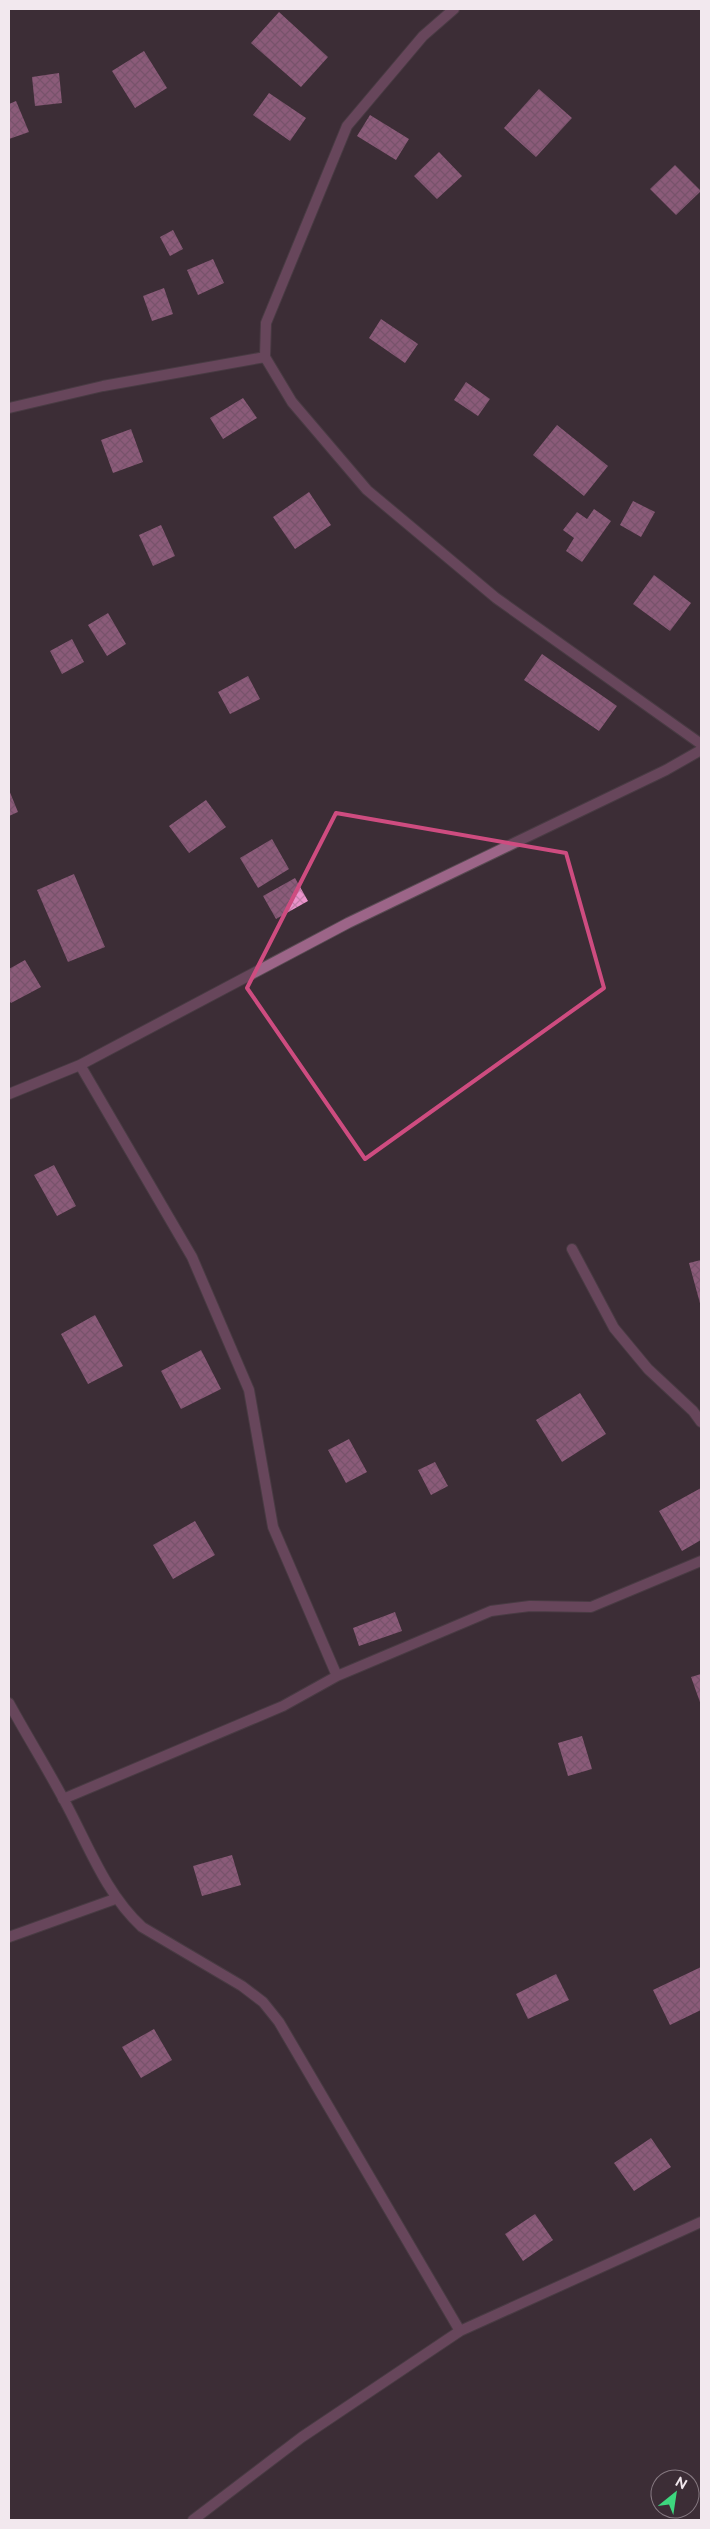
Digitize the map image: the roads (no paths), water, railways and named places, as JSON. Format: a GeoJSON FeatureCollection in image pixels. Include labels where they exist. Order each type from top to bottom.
{"type":"FeatureCollection","features":[{"type":"Feature","properties":{"kind":"street"},"geometry":{"type":"LineString","coordinates":[[454,9],[423,36],[347,126],[266,323],[265,357],[292,402],[367,490],[496,598],[701,744]]}},
{"type":"Feature","properties":{"kind":"street"},"geometry":{"type":"LineString","coordinates":[[9,408],[103,386],[265,357]]}},
{"type":"Feature","properties":{"kind":"street"},"geometry":{"type":"LineString","coordinates":[[9,1094],[80,1065],[348,923],[666,770],[701,750]]}},
{"type":"Feature","properties":{"kind":"street"},"geometry":{"type":"LineString","coordinates":[[80,1065],[192,1257],[249,1390],[273,1527],[337,1676]]}},
{"type":"Feature","properties":{"kind":"street"},"geometry":{"type":"LineString","coordinates":[[572,1249],[614,1328],[648,1369],[693,1411],[701,1422]]}},
{"type":"Feature","properties":{"kind":"street"},"geometry":{"type":"LineString","coordinates":[[63,1799],[283,1706],[337,1676],[491,1611],[530,1606],[591,1607],[701,1561]]}},
{"type":"Feature","properties":{"kind":"street"},"geometry":{"type":"LineString","coordinates":[[9,1703],[116,1899],[142,1927],[242,1986],[263,2002],[279,2022],[460,2331]]}},
{"type":"Feature","properties":{"kind":"street"},"geometry":{"type":"LineString","coordinates":[[9,1937],[116,1899]]}},
{"type":"Feature","properties":{"kind":"street"},"geometry":{"type":"LineString","coordinates":[[194,2520],[302,2437],[460,2331],[701,2222]]}}]}
